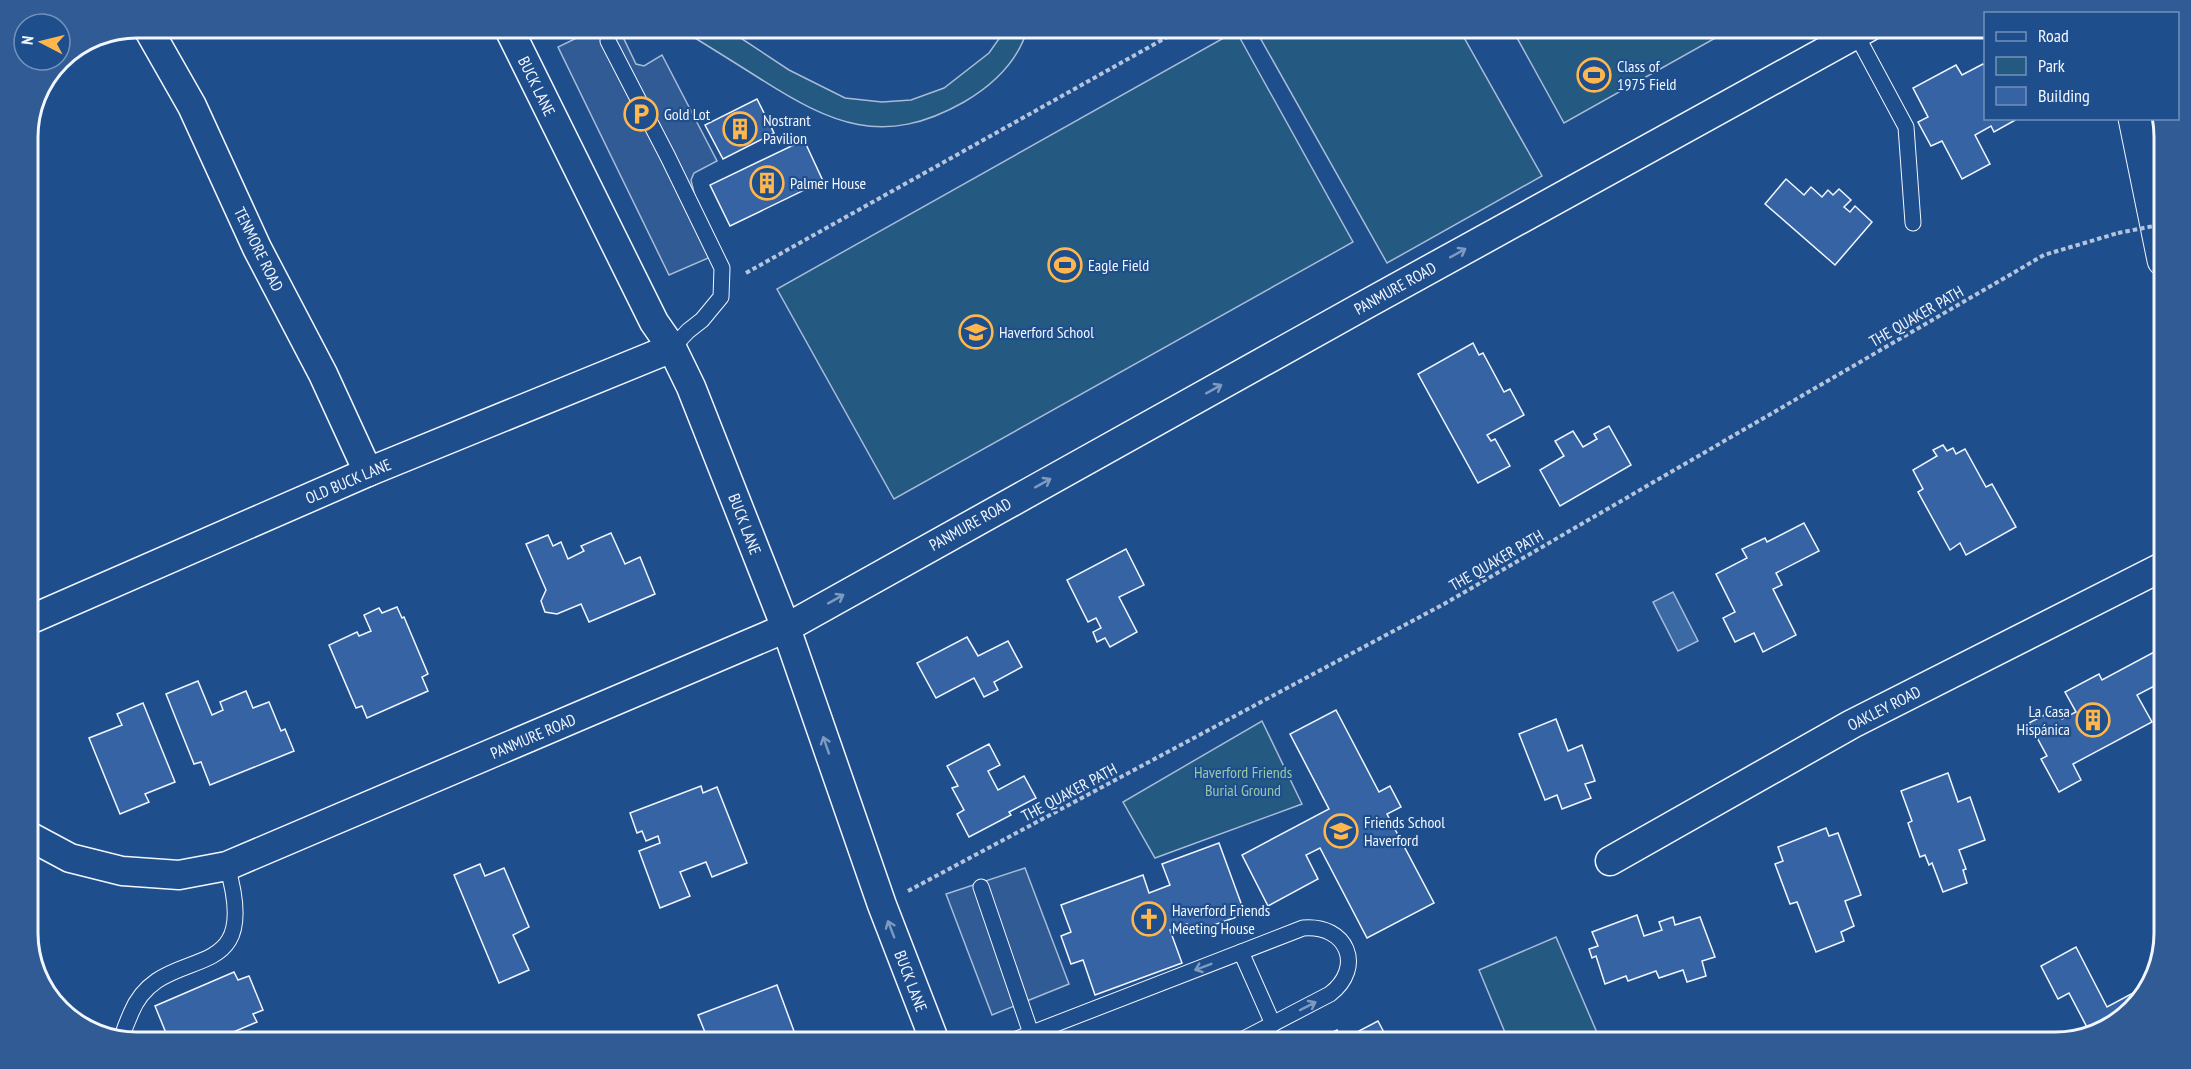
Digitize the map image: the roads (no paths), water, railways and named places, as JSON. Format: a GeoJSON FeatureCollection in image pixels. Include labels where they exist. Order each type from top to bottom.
{"type":"FeatureCollection","features":[{"type":"Feature","properties":{"kind":"street","name":"TENMORE ROAD"},"geometry":{"type":"LineString","coordinates":[[153,38],[192,106],[257,248],[323,374],[368,472]]}},
{"type":"Feature","properties":{"kind":"street","name":"BUCK LANE"},"geometry":{"type":"LineString","coordinates":[[513,38],[654,322],[672,348],[691,387],[786,628],[882,905],[931,1032]]}},
{"type":"Feature","properties":{"kind":"street","name":"PANMURE ROAD"},"geometry":{"type":"LineString","coordinates":[[38,841],[70,858],[122,871],[179,875],[227,866],[786,628],[1849,38]]}},
{"type":"Feature","properties":{"kind":"street"},"geometry":{"type":"LineString","coordinates":[[2135,120],[2153,207]]}},
{"type":"Feature","properties":{"kind":"street","name":"OLD BUCK LANE"},"geometry":{"type":"LineString","coordinates":[[38,616],[368,472],[672,348]]}},
{"type":"Feature","properties":{"kind":"street","name":"OAKLEY ROAD"},"geometry":{"type":"LineString","coordinates":[[1610,861],[1852,724],[2154,571]]}},
{"type":"Feature","properties":{"kind":"lane"},"geometry":{"type":"LineString","coordinates":[[1867,38],[1906,127],[1913,223]]}},
{"type":"Feature","properties":{"kind":"lane"},"geometry":{"type":"LineString","coordinates":[[608,41],[722,268],[722,297],[702,320],[672,348]]}},
{"type":"Feature","properties":{"kind":"lane"},"geometry":{"type":"LineString","coordinates":[[125,1031],[135,1004],[156,980],[217,953],[231,940],[237,916],[227,866]]}},
{"type":"Feature","properties":{"kind":"lane"},"geometry":{"type":"LineString","coordinates":[[981,887],[1031,1032]]}},
{"type":"Feature","properties":{"kind":"lane"},"geometry":{"type":"LineString","coordinates":[[1048,1032],[1303,928],[1326,929],[1336,935],[1344,944],[1348,954],[1346,976],[1339,987],[1257,1032]]}},
{"type":"Feature","properties":{"kind":"lane"},"geometry":{"type":"LineString","coordinates":[[1241,952],[1273,1024]]}},
{"type":"Feature","properties":{"kind":"place","name":"Class of 1975 Field"},"geometry":{"type":"Point","coordinates":[1594,75]}},
{"type":"Feature","properties":{"kind":"place","name":"Gold Lot"},"geometry":{"type":"Point","coordinates":[641,114]}},
{"type":"Feature","properties":{"kind":"place","name":"Nostrant Pavilion"},"geometry":{"type":"Point","coordinates":[740,129]}},
{"type":"Feature","properties":{"kind":"place","name":"Palmer House"},"geometry":{"type":"Point","coordinates":[767,183]}},
{"type":"Feature","properties":{"kind":"place","name":"Eagle Field"},"geometry":{"type":"Point","coordinates":[1065,265]}},
{"type":"Feature","properties":{"kind":"place","name":"Haverford School"},"geometry":{"type":"Point","coordinates":[976,332]}},
{"type":"Feature","properties":{"kind":"place","name":"La Casa Hispánica"},"geometry":{"type":"Point","coordinates":[2093,720]}},
{"type":"Feature","properties":{"kind":"place","name":"Friends School Haverford"},"geometry":{"type":"Point","coordinates":[1341,831]}},
{"type":"Feature","properties":{"kind":"place","name":"Haverford Friends Meeting House"},"geometry":{"type":"Point","coordinates":[1149,919]}},
{"type":"Feature","properties":{"kind":"park label","name":"Haverford Friends Burial Ground"},"geometry":{"type":"Point","coordinates":[1243,781]}}]}
